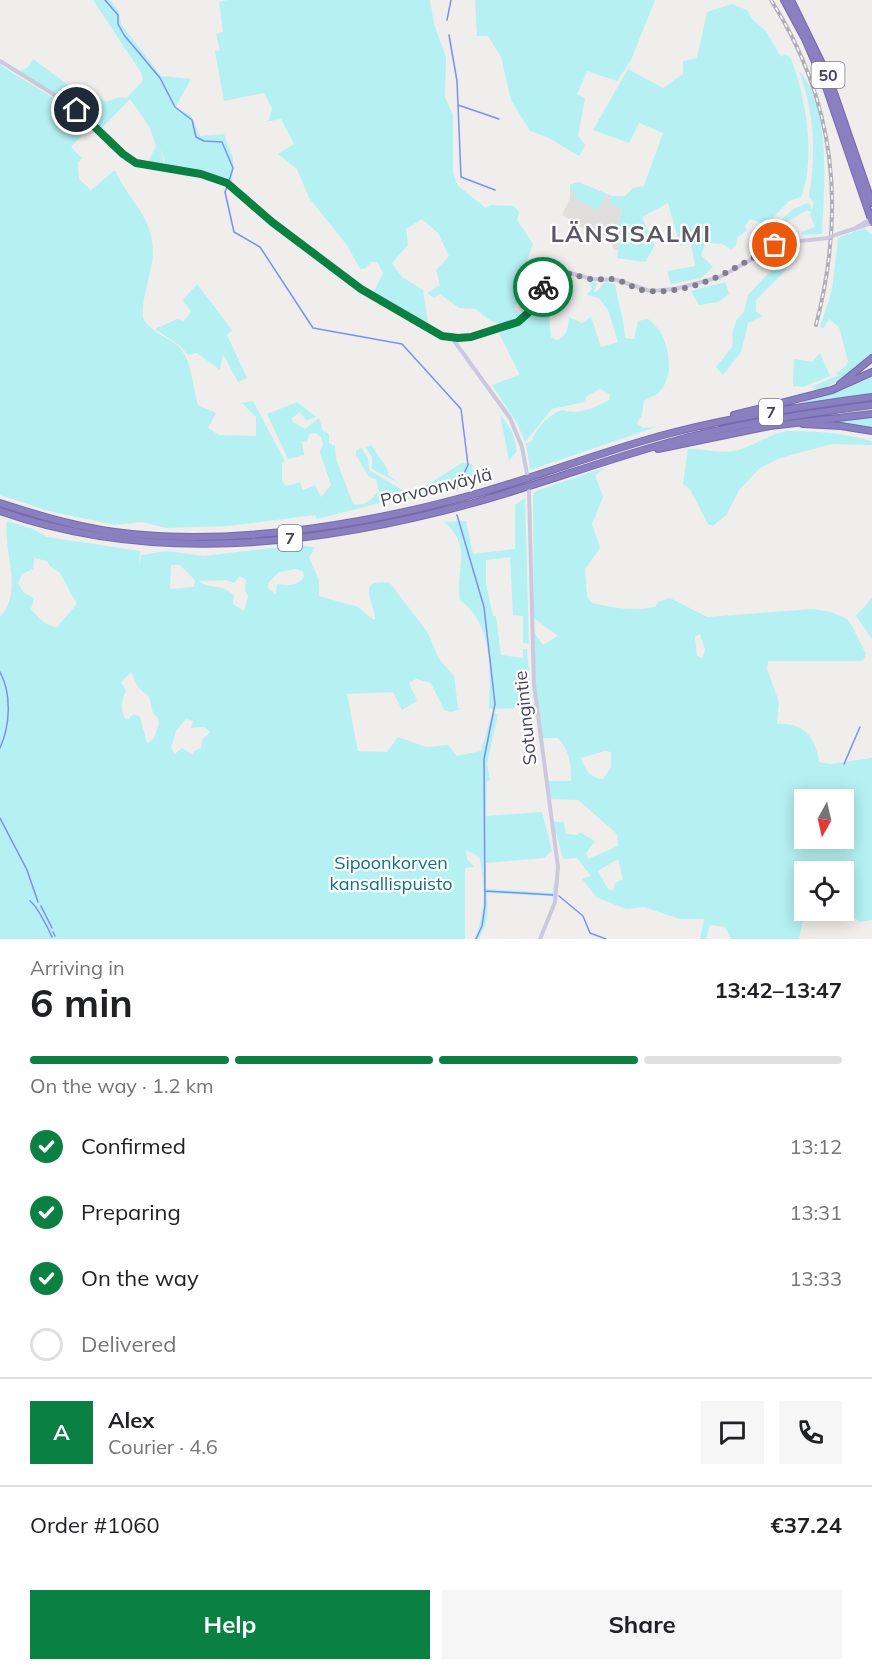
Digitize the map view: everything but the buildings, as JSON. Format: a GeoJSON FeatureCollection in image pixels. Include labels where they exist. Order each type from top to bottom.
{"type":"FeatureCollection","features":[{"type":"Feature","properties":{"kind":"highway","name":"50"},"geometry":{"type":"LineString","coordinates":[[784,0],[805,39],[827,90],[872,221]]}},
{"type":"Feature","properties":{"kind":"highway","name":"50"},"geometry":{"type":"LineString","coordinates":[[791,0],[829,78],[872,202]]}},
{"type":"Feature","properties":{"kind":"highway"},"geometry":{"type":"LineString","coordinates":[[800,398],[840,385],[858,373],[872,358]]}},
{"type":"Feature","properties":{"kind":"highway"},"geometry":{"type":"LineString","coordinates":[[670,433],[842,387],[872,372]]}},
{"type":"Feature","properties":{"kind":"highway","name":"Porvoonväylä"},"geometry":{"type":"LineString","coordinates":[[0,503],[58,521],[131,534],[189,537],[294,529],[366,519],[463,498],[670,433],[752,415],[872,397]]}},
{"type":"Feature","properties":{"kind":"highway","name":"Porvoonväylä"},"geometry":{"type":"LineString","coordinates":[[0,511],[57,529],[123,541],[176,544],[265,540],[350,530],[446,510],[628,455],[748,424],[872,405]]}},
{"type":"Feature","properties":{"kind":"highway"},"geometry":{"type":"LineString","coordinates":[[628,455],[770,426],[872,414]]}},
{"type":"Feature","properties":{"kind":"highway"},"geometry":{"type":"LineString","coordinates":[[770,426],[818,424],[872,431]]}},
{"type":"Feature","properties":{"kind":"street"},"geometry":{"type":"LineString","coordinates":[[0,61],[69,104],[127,158],[147,166],[201,174],[223,181],[272,222],[361,289],[440,335],[451,338],[476,336],[520,320],[531,309],[546,281],[556,273],[566,272],[592,279],[617,280],[640,290],[675,289],[720,277],[789,240],[828,238],[872,221]]}},
{"type":"Feature","properties":{"kind":"street"},"geometry":{"type":"LineString","coordinates":[[451,338],[510,417],[522,447],[527,474]]}},
{"type":"Feature","properties":{"kind":"street","name":"Sotungintie"},"geometry":{"type":"LineString","coordinates":[[529,491],[533,673],[558,867],[557,894],[540,939]]}},
{"type":"Feature","properties":{"kind":"shaded area"},"geometry":{"type":"Polygon","coordinates":[[[578,182],[611,196],[610,204],[622,208],[618,225],[621,228],[618,250],[614,250],[612,245],[562,215],[570,198],[570,185],[578,182]]]}},
{"type":"Feature","properties":{"kind":"green space"},"geometry":{"type":"Polygon","coordinates":[[[93,0],[110,0],[119,11],[121,24],[161,76],[191,79],[175,108],[191,115],[200,136],[224,134],[233,158],[232,183],[202,171],[166,167],[161,148],[164,167],[147,164],[156,146],[149,126],[130,99],[100,130],[70,102],[18,72],[28,67],[33,59],[75,90],[85,88],[106,102],[119,97],[126,98],[143,81],[142,74],[93,0]]]}},
{"type":"Feature","properties":{"kind":"green space"},"geometry":{"type":"Polygon","coordinates":[[[227,0],[430,0],[434,24],[446,57],[445,97],[453,115],[453,173],[458,186],[486,208],[490,205],[514,206],[519,212],[517,220],[533,244],[521,277],[540,287],[536,295],[523,290],[514,309],[523,316],[510,323],[498,323],[476,309],[459,308],[440,294],[434,298],[427,293],[440,285],[436,270],[449,256],[438,233],[422,219],[406,229],[408,245],[392,263],[402,277],[423,290],[428,323],[374,292],[383,273],[377,262],[371,262],[366,268],[360,269],[347,245],[309,198],[297,169],[278,154],[294,144],[281,119],[264,122],[269,120],[272,108],[264,93],[224,101],[215,51],[220,50],[216,34],[223,32],[219,2],[227,0]]]}},
{"type":"Feature","properties":{"kind":"green space"},"geometry":{"type":"Polygon","coordinates":[[[475,0],[655,0],[631,60],[617,81],[587,71],[577,94],[585,98],[578,136],[585,145],[579,156],[549,138],[530,131],[511,100],[501,57],[488,36],[477,36],[475,0]]]}},
{"type":"Feature","properties":{"kind":"green space"},"geometry":{"type":"Polygon","coordinates":[[[732,4],[747,10],[753,20],[766,31],[781,57],[785,54],[790,57],[801,89],[807,127],[808,164],[805,182],[801,197],[789,201],[766,225],[750,219],[745,226],[747,230],[737,238],[736,245],[731,249],[722,244],[706,243],[701,255],[713,267],[701,278],[671,284],[667,271],[695,266],[691,244],[680,245],[668,203],[642,217],[655,245],[645,262],[617,258],[621,228],[618,225],[622,209],[610,204],[611,196],[625,196],[633,188],[644,186],[663,133],[639,123],[629,143],[593,130],[628,69],[663,88],[683,74],[683,61],[697,58],[707,12],[732,4]]]}},
{"type":"Feature","properties":{"kind":"green space"},"geometry":{"type":"Polygon","coordinates":[[[0,64],[69,108],[91,126],[71,147],[82,158],[78,163],[79,179],[91,190],[115,170],[144,218],[149,228],[153,253],[143,318],[150,327],[179,347],[187,359],[198,405],[216,413],[208,428],[219,435],[256,436],[256,417],[242,403],[253,401],[285,461],[282,462],[282,481],[286,486],[300,482],[303,490],[315,485],[321,497],[331,485],[320,452],[323,444],[321,437],[315,433],[309,434],[307,442],[302,441],[304,455],[288,459],[267,414],[297,402],[316,417],[306,420],[300,412],[292,418],[293,422],[305,429],[319,418],[323,431],[329,434],[329,443],[335,446],[336,459],[353,504],[364,503],[379,491],[376,479],[369,477],[356,455],[356,451],[361,448],[368,458],[369,470],[404,491],[410,499],[388,501],[317,519],[315,515],[228,526],[166,528],[142,522],[115,525],[49,511],[0,495],[0,64]]]}},
{"type":"Feature","properties":{"kind":"green space"},"geometry":{"type":"Polygon","coordinates":[[[799,71],[810,86],[821,126],[824,149],[822,234],[802,235],[801,232],[815,227],[810,215],[814,203],[809,197],[813,164],[813,133],[799,71]]]}},
{"type":"Feature","properties":{"kind":"green space"},"geometry":{"type":"Polygon","coordinates":[[[578,182],[607,194],[598,210],[574,198],[576,193],[570,190],[570,185],[578,182]]]}},
{"type":"Feature","properties":{"kind":"green space"},"geometry":{"type":"Polygon","coordinates":[[[808,203],[811,206],[811,212],[807,210],[777,228],[780,238],[772,241],[774,227],[793,209],[808,203]]]}},
{"type":"Feature","properties":{"kind":"green space"},"geometry":{"type":"Polygon","coordinates":[[[864,228],[872,235],[872,355],[852,375],[819,390],[811,387],[839,375],[836,374],[846,366],[848,361],[839,327],[829,319],[824,328],[820,327],[832,290],[838,238],[864,228]]]}},
{"type":"Feature","properties":{"kind":"green space"},"geometry":{"type":"Polygon","coordinates":[[[784,264],[787,269],[756,300],[756,312],[763,316],[748,323],[741,352],[723,375],[716,367],[732,347],[733,330],[737,319],[744,312],[748,295],[775,266],[784,264]]]}},
{"type":"Feature","properties":{"kind":"green space"},"geometry":{"type":"Polygon","coordinates":[[[589,281],[597,283],[594,291],[596,292],[605,282],[615,284],[625,338],[634,339],[638,321],[648,319],[663,337],[669,363],[666,380],[663,388],[657,394],[644,401],[642,415],[637,423],[643,428],[656,427],[530,470],[526,443],[532,441],[544,422],[558,411],[575,412],[592,408],[609,400],[610,394],[600,389],[587,396],[584,402],[552,409],[525,442],[517,423],[492,385],[520,375],[499,333],[521,322],[535,306],[543,291],[548,305],[551,337],[557,340],[563,336],[568,328],[569,317],[582,323],[591,317],[601,347],[618,342],[608,310],[599,298],[587,295],[592,289],[589,281]]]}},
{"type":"Feature","properties":{"kind":"green space"},"geometry":{"type":"Polygon","coordinates":[[[725,282],[729,294],[718,302],[699,305],[691,291],[725,282]]]}},
{"type":"Feature","properties":{"kind":"green space"},"geometry":{"type":"Polygon","coordinates":[[[197,284],[232,330],[227,335],[247,378],[238,382],[223,354],[220,370],[197,353],[188,355],[180,346],[155,329],[177,319],[184,321],[191,312],[183,300],[197,284]]]}},
{"type":"Feature","properties":{"kind":"green space"},"geometry":{"type":"Polygon","coordinates":[[[820,353],[830,376],[803,387],[793,386],[794,359],[812,362],[820,353]]]}},
{"type":"Feature","properties":{"kind":"green space"},"geometry":{"type":"Polygon","coordinates":[[[872,375],[872,394],[801,404],[804,400],[832,393],[872,375]]]}},
{"type":"Feature","properties":{"kind":"green space"},"geometry":{"type":"Polygon","coordinates":[[[500,414],[512,431],[517,451],[509,461],[500,414]]]}},
{"type":"Feature","properties":{"kind":"green space"},"geometry":{"type":"Polygon","coordinates":[[[872,416],[872,430],[810,423],[872,416]]]}},
{"type":"Feature","properties":{"kind":"green space"},"geometry":{"type":"Polygon","coordinates":[[[787,431],[840,434],[872,441],[872,445],[832,444],[780,458],[760,468],[739,490],[727,514],[713,526],[708,524],[690,489],[683,484],[688,449],[734,451],[787,431]]]}},
{"type":"Feature","properties":{"kind":"green space"},"geometry":{"type":"Polygon","coordinates":[[[371,445],[387,468],[388,475],[399,483],[372,469],[372,457],[366,448],[371,445]]]}},
{"type":"Feature","properties":{"kind":"green space"},"geometry":{"type":"Polygon","coordinates":[[[462,463],[472,464],[474,481],[413,498],[411,495],[462,463]]]}},
{"type":"Feature","properties":{"kind":"green space"},"geometry":{"type":"Polygon","coordinates":[[[606,467],[595,475],[603,497],[592,524],[600,548],[585,569],[587,596],[592,603],[616,608],[639,609],[655,607],[658,602],[670,598],[707,617],[813,609],[831,612],[847,619],[866,654],[863,661],[768,661],[767,669],[779,702],[777,724],[794,726],[807,733],[815,745],[819,762],[830,764],[872,758],[872,920],[860,922],[854,918],[854,861],[794,861],[794,921],[803,921],[799,939],[731,939],[725,927],[710,925],[706,939],[700,939],[704,919],[680,919],[644,907],[626,909],[596,897],[582,879],[591,876],[577,858],[563,859],[553,822],[564,822],[566,834],[578,835],[579,832],[595,841],[586,853],[588,859],[618,846],[617,834],[578,800],[549,799],[547,781],[571,781],[571,769],[567,753],[558,738],[542,738],[536,691],[534,632],[543,645],[558,636],[534,618],[533,492],[606,467]],[[700,634],[695,637],[697,656],[702,658],[705,650],[700,634]],[[605,751],[581,758],[589,773],[603,779],[611,767],[611,752],[605,751]],[[618,859],[598,871],[608,889],[613,891],[615,883],[623,879],[618,859]]]}},
{"type":"Feature","properties":{"kind":"green space"},"geometry":{"type":"Polygon","coordinates":[[[525,498],[529,644],[523,643],[523,616],[513,615],[510,557],[486,560],[486,584],[493,616],[496,616],[501,655],[523,658],[523,649],[527,649],[532,706],[520,706],[520,702],[516,701],[515,708],[489,709],[488,650],[479,622],[460,600],[461,550],[459,541],[444,522],[466,521],[473,554],[515,549],[515,505],[525,498]]]}},
{"type":"Feature","properties":{"kind":"green space","name":"Sipoonkorven kansallispuisto"},"geometry":{"type":"Polygon","coordinates":[[[7,521],[33,529],[47,537],[140,551],[139,567],[141,555],[167,551],[204,556],[295,545],[315,547],[309,558],[319,580],[319,596],[358,607],[372,619],[375,619],[375,614],[369,589],[372,584],[379,582],[390,583],[428,633],[439,659],[454,676],[458,708],[461,709],[451,712],[444,710],[431,683],[416,679],[409,683],[417,701],[402,710],[393,692],[347,694],[358,751],[387,752],[398,737],[426,747],[448,745],[457,756],[481,751],[492,713],[498,714],[487,764],[490,780],[487,782],[486,816],[542,812],[552,851],[544,858],[486,863],[486,889],[552,893],[555,879],[553,898],[551,896],[487,893],[486,922],[478,939],[474,939],[483,909],[483,878],[480,857],[466,850],[467,859],[474,867],[465,868],[465,939],[0,939],[0,617],[11,596],[12,584],[7,521]],[[34,558],[33,569],[22,574],[18,583],[23,592],[34,598],[31,609],[42,621],[57,627],[77,604],[60,573],[47,561],[34,558]],[[171,565],[170,589],[194,587],[195,580],[180,565],[171,565]],[[295,569],[279,572],[269,582],[268,588],[276,594],[277,584],[296,584],[304,577],[303,571],[295,569]],[[240,576],[234,583],[226,580],[199,581],[206,585],[219,587],[234,595],[233,604],[244,611],[248,596],[245,590],[246,580],[240,576]],[[131,672],[121,682],[126,691],[122,702],[123,713],[127,720],[134,714],[140,717],[147,743],[153,740],[159,724],[158,718],[153,713],[149,697],[138,687],[131,672]],[[186,719],[176,731],[171,748],[175,754],[182,748],[193,755],[194,751],[201,748],[203,739],[210,732],[204,727],[191,728],[193,721],[186,719]]]}},
{"type":"Feature","properties":{"kind":"green space"},"geometry":{"type":"Polygon","coordinates":[[[872,598],[872,639],[856,616],[872,598]]]}},
{"type":"Feature","properties":{"kind":"waterway"},"geometry":{"type":"LineString","coordinates":[[105,0],[118,15],[118,24],[124,35],[160,78],[175,107],[192,120],[196,137],[204,141],[222,142],[233,168],[229,181]]}},
{"type":"Feature","properties":{"kind":"waterway"},"geometry":{"type":"LineString","coordinates":[[447,20],[451,0]]}},
{"type":"Feature","properties":{"kind":"waterway"},"geometry":{"type":"LineString","coordinates":[[449,35],[457,81],[461,177],[495,190]]}},
{"type":"Feature","properties":{"kind":"waterway"},"geometry":{"type":"LineString","coordinates":[[458,105],[499,119]]}},
{"type":"Feature","properties":{"kind":"waterway"},"geometry":{"type":"LineString","coordinates":[[227,187],[225,192],[234,232],[260,247],[313,328],[402,344],[461,409],[468,465],[456,490]]}},
{"type":"Feature","properties":{"kind":"waterway"},"geometry":{"type":"LineString","coordinates":[[457,515],[484,607],[495,704],[484,759],[485,905],[482,926],[476,939]]}},
{"type":"Feature","properties":{"kind":"waterway"},"geometry":{"type":"LineString","coordinates":[[0,672],[8,700],[8,720],[0,748]]}},
{"type":"Feature","properties":{"kind":"waterway"},"geometry":{"type":"LineString","coordinates":[[844,764],[860,727]]}},
{"type":"Feature","properties":{"kind":"waterway"},"geometry":{"type":"LineString","coordinates":[[0,818],[27,870],[38,902]]}},
{"type":"Feature","properties":{"kind":"waterway"},"geometry":{"type":"LineString","coordinates":[[485,891],[553,895]]}},
{"type":"Feature","properties":{"kind":"waterway"},"geometry":{"type":"LineString","coordinates":[[559,896],[583,916],[590,933],[606,939]]}},
{"type":"Feature","properties":{"kind":"waterway"},"geometry":{"type":"LineString","coordinates":[[30,901],[39,912],[52,937]]}},
{"type":"Feature","properties":{"kind":"waterway"},"geometry":{"type":"LineString","coordinates":[[41,906],[52,928]]}},
{"type":"Feature","properties":{"kind":"waterway"},"geometry":{"type":"LineString","coordinates":[[53,932],[55,936]]}},
{"type":"Feature","properties":{"kind":"railway"},"geometry":{"type":"LineString","coordinates":[[771,0],[793,38],[810,78],[822,117],[829,157],[832,198],[831,240],[816,325]]}},
{"type":"Feature","properties":{"kind":"way so far"},"geometry":{"type":"LineString","coordinates":[[543,287],[550,276],[563,272],[597,280],[613,279],[640,290],[680,289],[703,284],[720,277],[775,245]]}},
{"type":"Feature","properties":{"kind":"district","name":"LÄNSISALMI"},"geometry":{"type":"Point","coordinates":[631,233]}},
{"type":"Feature","properties":{"kind":"route"},"geometry":{"type":"LineString","coordinates":[[77,110],[123,154],[136,163],[201,174],[227,183],[272,222],[361,289],[442,336],[471,337],[518,322],[528,313],[543,287]]}}]}
